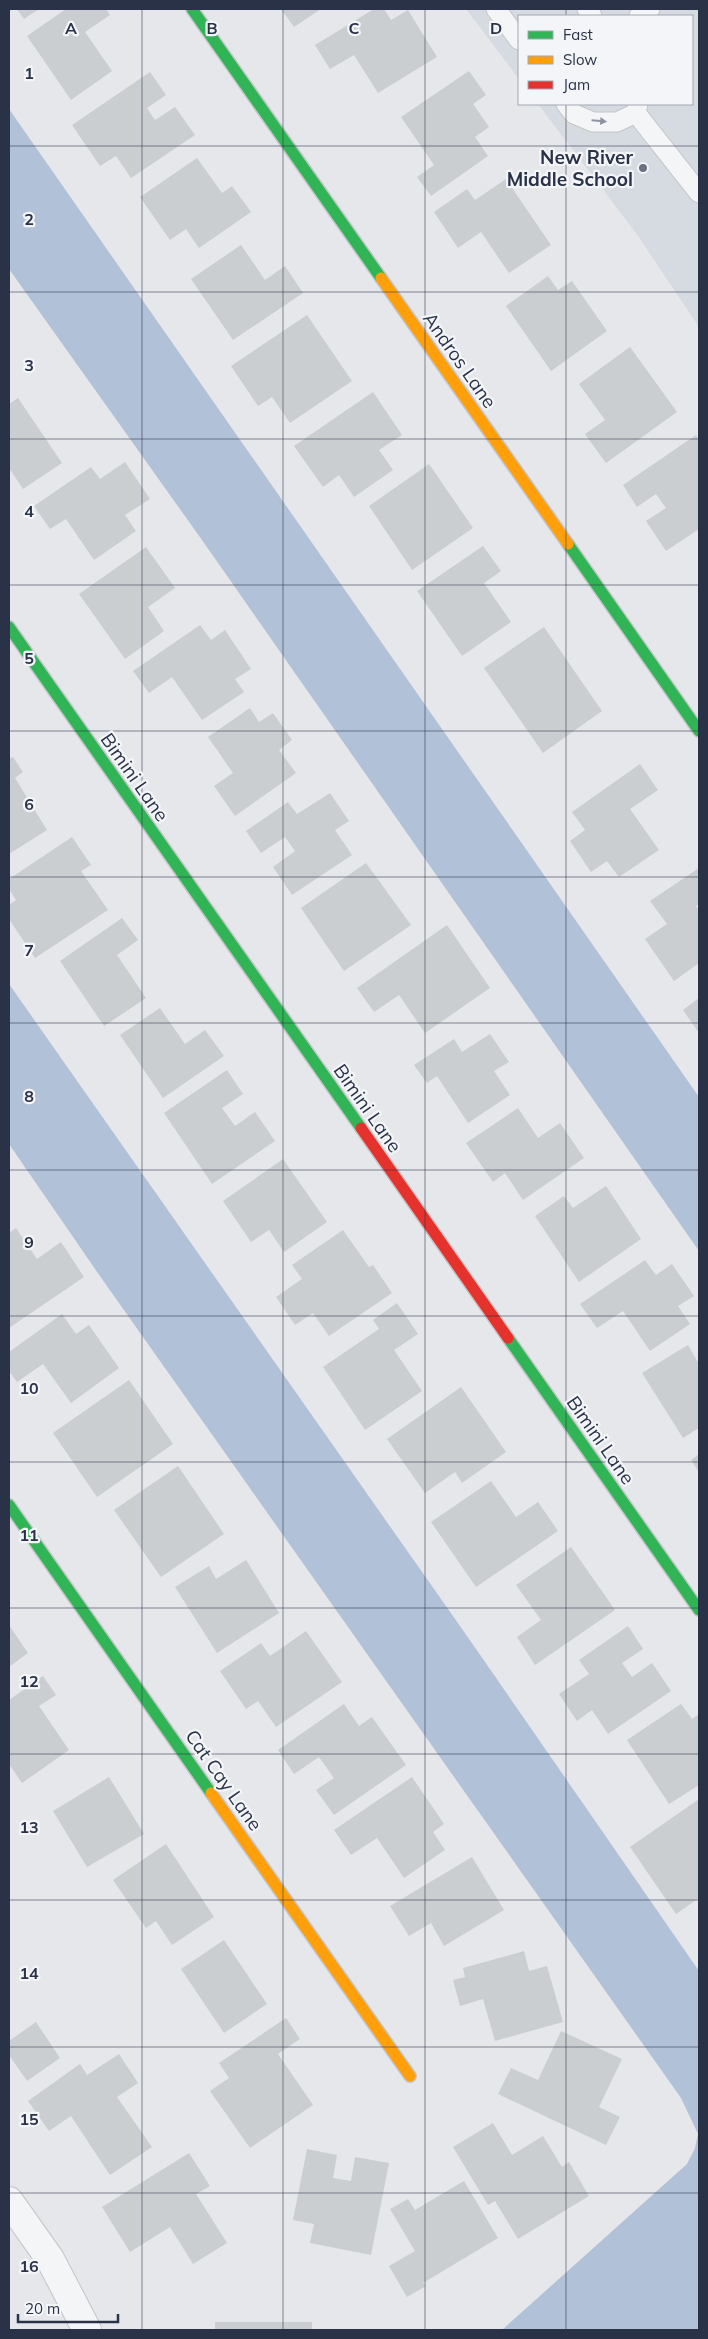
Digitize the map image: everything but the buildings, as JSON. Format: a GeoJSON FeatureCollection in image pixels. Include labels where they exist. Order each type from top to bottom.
{"type":"FeatureCollection","features":[{"type":"Feature","properties":{"kind":"street","name":"Andros Lane"},"geometry":{"type":"LineString","coordinates":[[192,9],[699,731]]}},
{"type":"Feature","properties":{"kind":"street","name":"Bimini Lane"},"geometry":{"type":"LineString","coordinates":[[9,627],[699,1610]]}},
{"type":"Feature","properties":{"kind":"street","name":"Cat Cay Lane"},"geometry":{"type":"LineString","coordinates":[[9,1505],[410,2076]]}},
{"type":"Feature","properties":{"kind":"street"},"geometry":{"type":"LineString","coordinates":[[9,2200],[50,2259],[87,2330]]}},
{"type":"Feature","properties":{"kind":"lane"},"geometry":{"type":"LineString","coordinates":[[496,9],[518,39]]}},
{"type":"Feature","properties":{"kind":"lane"},"geometry":{"type":"LineString","coordinates":[[567,105],[574,114],[593,122],[617,122],[637,108],[699,193]]}},
{"type":"Feature","properties":{"kind":"shaded area","name":"New River Middle School"},"geometry":{"type":"Polygon","coordinates":[[[466,9],[699,9],[699,327],[636,233],[539,105],[693,105],[693,15],[518,15],[518,78],[466,9]]]}},
{"type":"Feature","properties":{"kind":"water"},"geometry":{"type":"Polygon","coordinates":[[[9,109],[699,1097],[699,1251],[202,540],[9,269],[9,109]]]}},
{"type":"Feature","properties":{"kind":"water"},"geometry":{"type":"Polygon","coordinates":[[[9,984],[467,1636],[699,1971],[699,2330],[502,2330],[687,2164],[695,2148],[698,2134],[681,2098],[102,1279],[9,1144],[9,984]]]}},
{"type":"Feature","properties":{"kind":"traffic: fast"},"geometry":{"type":"LineString","coordinates":[[192,9],[381,278]]}},
{"type":"Feature","properties":{"kind":"traffic: fast"},"geometry":{"type":"LineString","coordinates":[[568,544],[699,731]]}},
{"type":"Feature","properties":{"kind":"traffic: fast"},"geometry":{"type":"LineString","coordinates":[[9,627],[361,1128]]}},
{"type":"Feature","properties":{"kind":"traffic: fast"},"geometry":{"type":"LineString","coordinates":[[508,1338],[699,1610]]}},
{"type":"Feature","properties":{"kind":"traffic: fast"},"geometry":{"type":"LineString","coordinates":[[9,1505],[211,1793]]}},
{"type":"Feature","properties":{"kind":"traffic: slow"},"geometry":{"type":"LineString","coordinates":[[381,278],[568,544]]}},
{"type":"Feature","properties":{"kind":"traffic: slow"},"geometry":{"type":"LineString","coordinates":[[211,1793],[410,2076]]}},
{"type":"Feature","properties":{"kind":"traffic: jam"},"geometry":{"type":"LineString","coordinates":[[361,1128],[508,1338]]}},
{"type":"Feature","properties":{"kind":"place","name":"New River Middle School"},"geometry":{"type":"Point","coordinates":[643,168]}}]}
